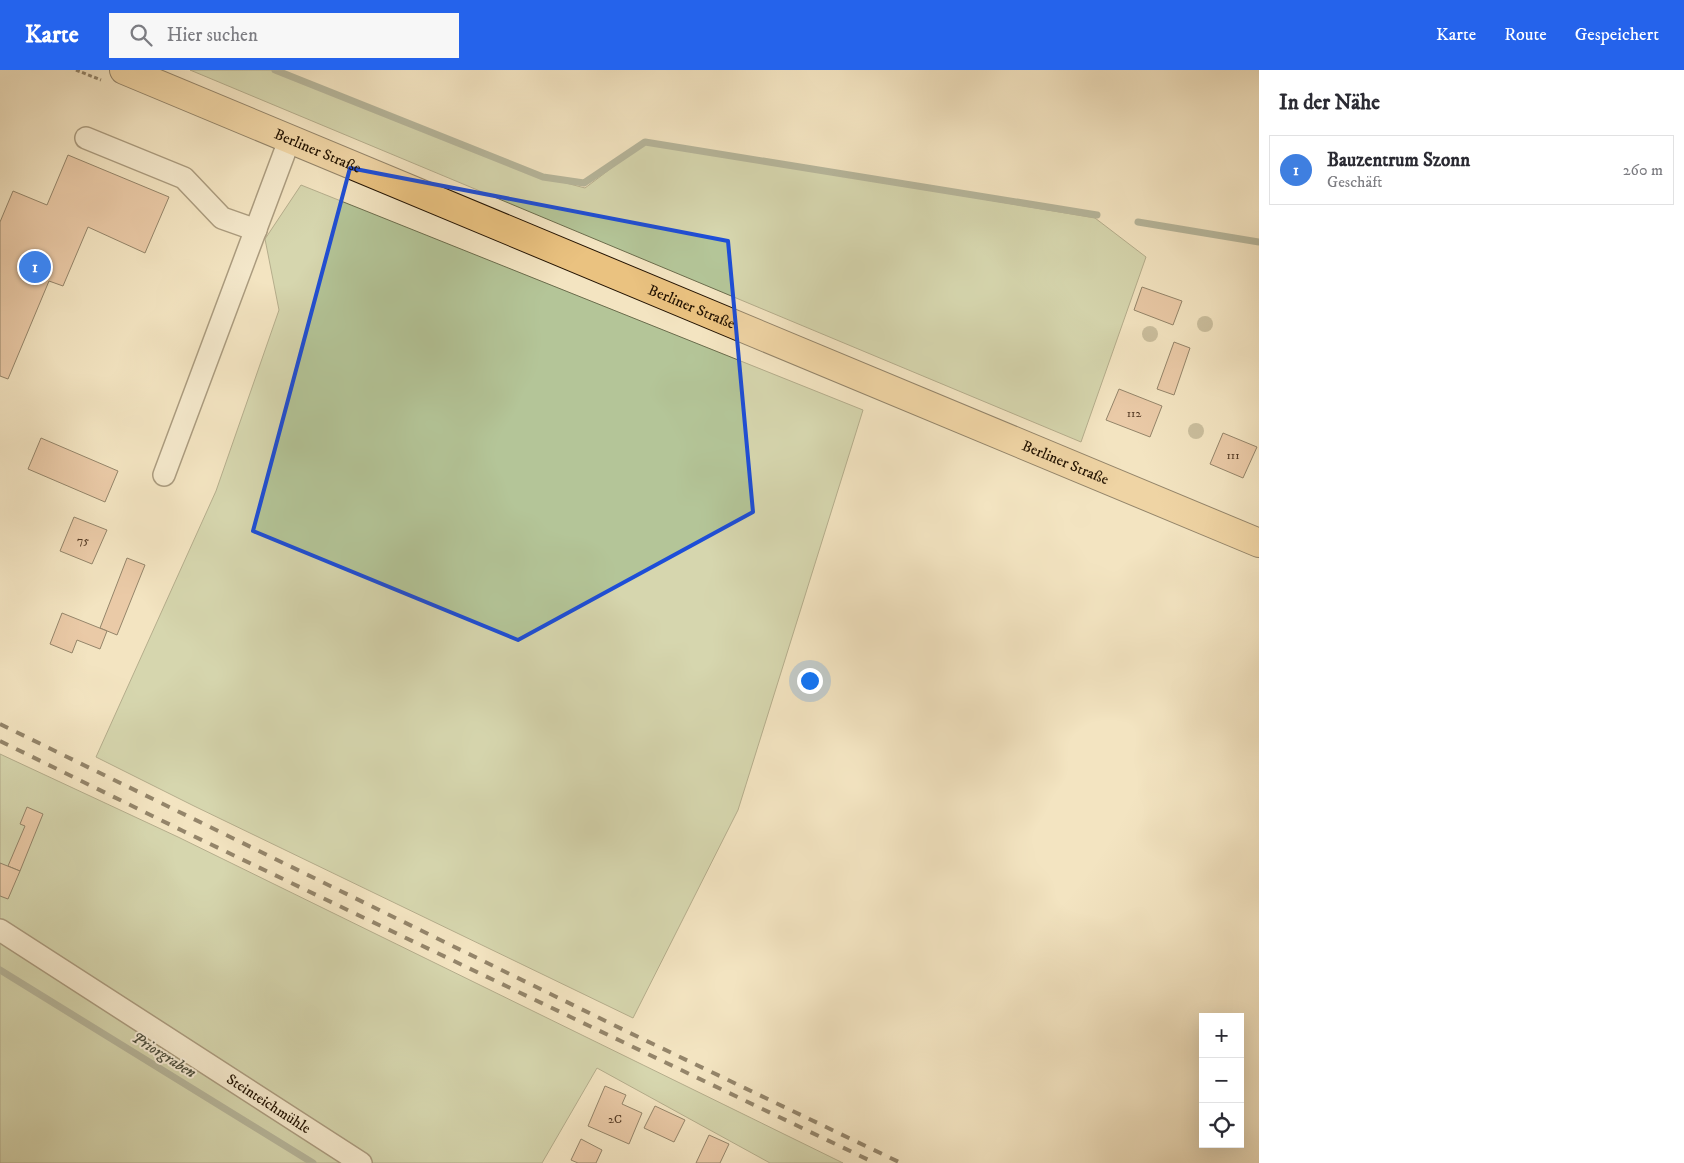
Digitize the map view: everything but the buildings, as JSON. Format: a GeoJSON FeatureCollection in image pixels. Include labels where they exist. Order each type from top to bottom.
{"type":"FeatureCollection","features":[{"type":"Feature","properties":{"kind":"main road","name":"Berliner Straße"},"geometry":{"type":"LineString","coordinates":[[124,70],[1259,543]]}},
{"type":"Feature","properties":{"kind":"street"},"geometry":{"type":"LineString","coordinates":[[86,138],[184,178],[222,218],[256,230]]}},
{"type":"Feature","properties":{"kind":"street"},"geometry":{"type":"LineString","coordinates":[[164,475],[290,138]]}},
{"type":"Feature","properties":{"kind":"street","name":"Steinteichmühle"},"geometry":{"type":"LineString","coordinates":[[0,930],[360,1163]]}},
{"type":"Feature","properties":{"kind":"highlighted area"},"geometry":{"type":"Polygon","coordinates":[[[350,168],[728,241],[753,512],[518,640],[253,531],[350,168]]]}},
{"type":"Feature","properties":{"kind":"green space"},"geometry":{"type":"Polygon","coordinates":[[[190,70],[275,70],[543,177],[585,188],[646,142],[1095,218],[1146,257],[1081,442],[190,70]]]}},
{"type":"Feature","properties":{"kind":"green space"},"geometry":{"type":"Polygon","coordinates":[[[301,185],[863,410],[738,810],[633,1018],[96,757],[216,491],[279,310],[265,239],[301,185]]]}},
{"type":"Feature","properties":{"kind":"green space"},"geometry":{"type":"Polygon","coordinates":[[[0,754],[178,837],[843,1163],[770,1163],[597,1068],[542,1163],[0,1163],[0,754]]]}},
{"type":"Feature","properties":{"kind":"waterway"},"geometry":{"type":"LineString","coordinates":[[275,70],[543,177],[584,183],[645,142],[1097,215]]}},
{"type":"Feature","properties":{"kind":"waterway"},"geometry":{"type":"LineString","coordinates":[[1138,222],[1259,242]]}},
{"type":"Feature","properties":{"kind":"waterway","name":"Priorgraben"},"geometry":{"type":"LineString","coordinates":[[0,970],[313,1163]]}},
{"type":"Feature","properties":{"kind":"railway"},"geometry":{"type":"LineString","coordinates":[[0,724],[628,1032],[901,1163]]}},
{"type":"Feature","properties":{"kind":"railway"},"geometry":{"type":"LineString","coordinates":[[0,741],[183,831],[875,1163]]}},
{"type":"Feature","properties":{"kind":"place","name":"Bauzentrum Szonn"},"geometry":{"type":"Point","coordinates":[35,267]}}]}
